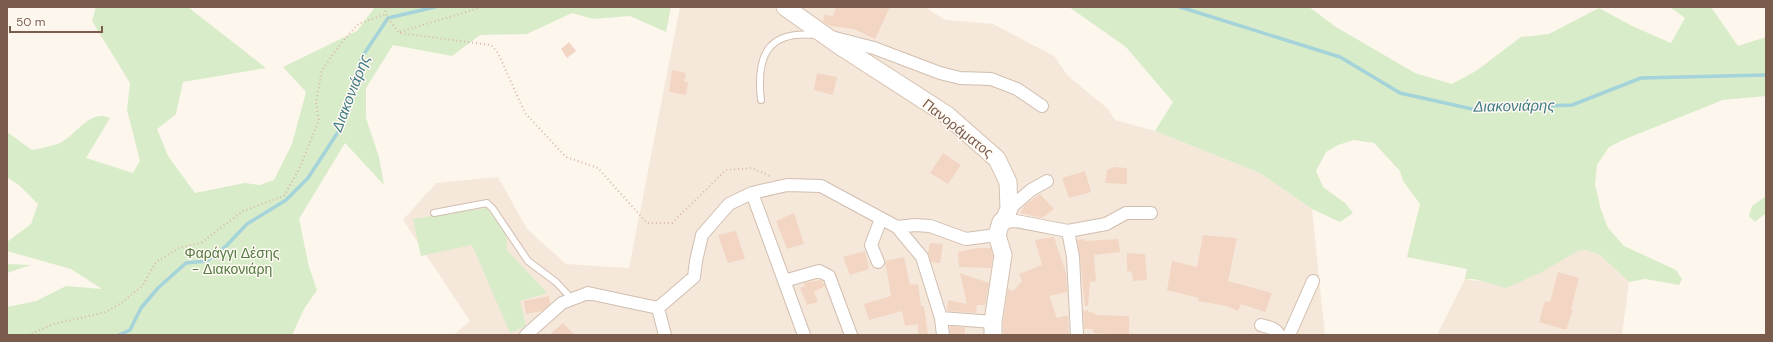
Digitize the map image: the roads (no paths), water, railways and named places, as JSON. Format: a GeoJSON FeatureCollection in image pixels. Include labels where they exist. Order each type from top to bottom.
{"type":"FeatureCollection","features":[{"type":"Feature","properties":{"kind":"main road","name":"Πανοράματος"},"geometry":{"type":"LineString","coordinates":[[785,7],[825,36],[946,115],[997,159],[1008,182],[1003,222],[1003,255],[993,328]]}},
{"type":"Feature","properties":{"kind":"street"},"geometry":{"type":"LineString","coordinates":[[825,36],[874,48],[940,73],[960,78],[973,77],[991,79],[1017,89],[1042,106]]}},
{"type":"Feature","properties":{"kind":"street"},"geometry":{"type":"LineString","coordinates":[[1003,222],[1031,190],[1046,181]]}},
{"type":"Feature","properties":{"kind":"street"},"geometry":{"type":"LineString","coordinates":[[658,308],[694,278],[702,235],[729,204],[752,193],[787,185],[820,186],[896,227],[922,257],[941,318],[943,335]]}},
{"type":"Feature","properties":{"kind":"street"},"geometry":{"type":"LineString","coordinates":[[752,193],[804,335]]}},
{"type":"Feature","properties":{"kind":"street"},"geometry":{"type":"LineString","coordinates":[[896,227],[915,225],[930,226],[966,238],[1003,222],[1016,221],[1068,231],[1106,224],[1126,213],[1151,213]]}},
{"type":"Feature","properties":{"kind":"street"},"geometry":{"type":"LineString","coordinates":[[878,262],[871,245],[881,219]]}},
{"type":"Feature","properties":{"kind":"street"},"geometry":{"type":"LineString","coordinates":[[1068,231],[1073,257],[1077,335]]}},
{"type":"Feature","properties":{"kind":"street"},"geometry":{"type":"LineString","coordinates":[[784,281],[819,271],[830,276],[851,335]]}},
{"type":"Feature","properties":{"kind":"street"},"geometry":{"type":"LineString","coordinates":[[1289,335],[1313,281]]}},
{"type":"Feature","properties":{"kind":"street"},"geometry":{"type":"LineString","coordinates":[[532,332],[562,303],[588,293],[658,308]]}},
{"type":"Feature","properties":{"kind":"street"},"geometry":{"type":"LineString","coordinates":[[658,308],[665,335]]}},
{"type":"Feature","properties":{"kind":"street"},"geometry":{"type":"LineString","coordinates":[[941,318],[993,328]]}},
{"type":"Feature","properties":{"kind":"street"},"geometry":{"type":"LineString","coordinates":[[1261,325],[1272,328],[1280,335]]}},
{"type":"Feature","properties":{"kind":"lane"},"geometry":{"type":"LineString","coordinates":[[761,100],[759,82],[761,70],[764,57],[774,42],[791,35],[803,34],[825,36]]}},
{"type":"Feature","properties":{"kind":"lane"},"geometry":{"type":"LineString","coordinates":[[434,213],[487,203],[494,209],[528,261],[556,282],[572,299]]}},
{"type":"Feature","properties":{"kind":"waterway","name":"Διακονιάρης"},"geometry":{"type":"LineString","coordinates":[[119,335],[130,330],[141,308],[158,288],[186,263],[207,261],[226,246],[247,224],[286,200],[308,178],[340,129],[362,57],[388,18],[435,7]]}},
{"type":"Feature","properties":{"kind":"waterway","name":"Διακονιάρης"},"geometry":{"type":"LineString","coordinates":[[1180,7],[1340,57],[1400,93],[1472,109],[1572,105],[1641,78],[1766,75]]}},
{"type":"Feature","properties":{"kind":"park label","name":"Φαράγγι Δέσης - Διακονιάρη"},"geometry":{"type":"Point","coordinates":[232,262]}}]}
